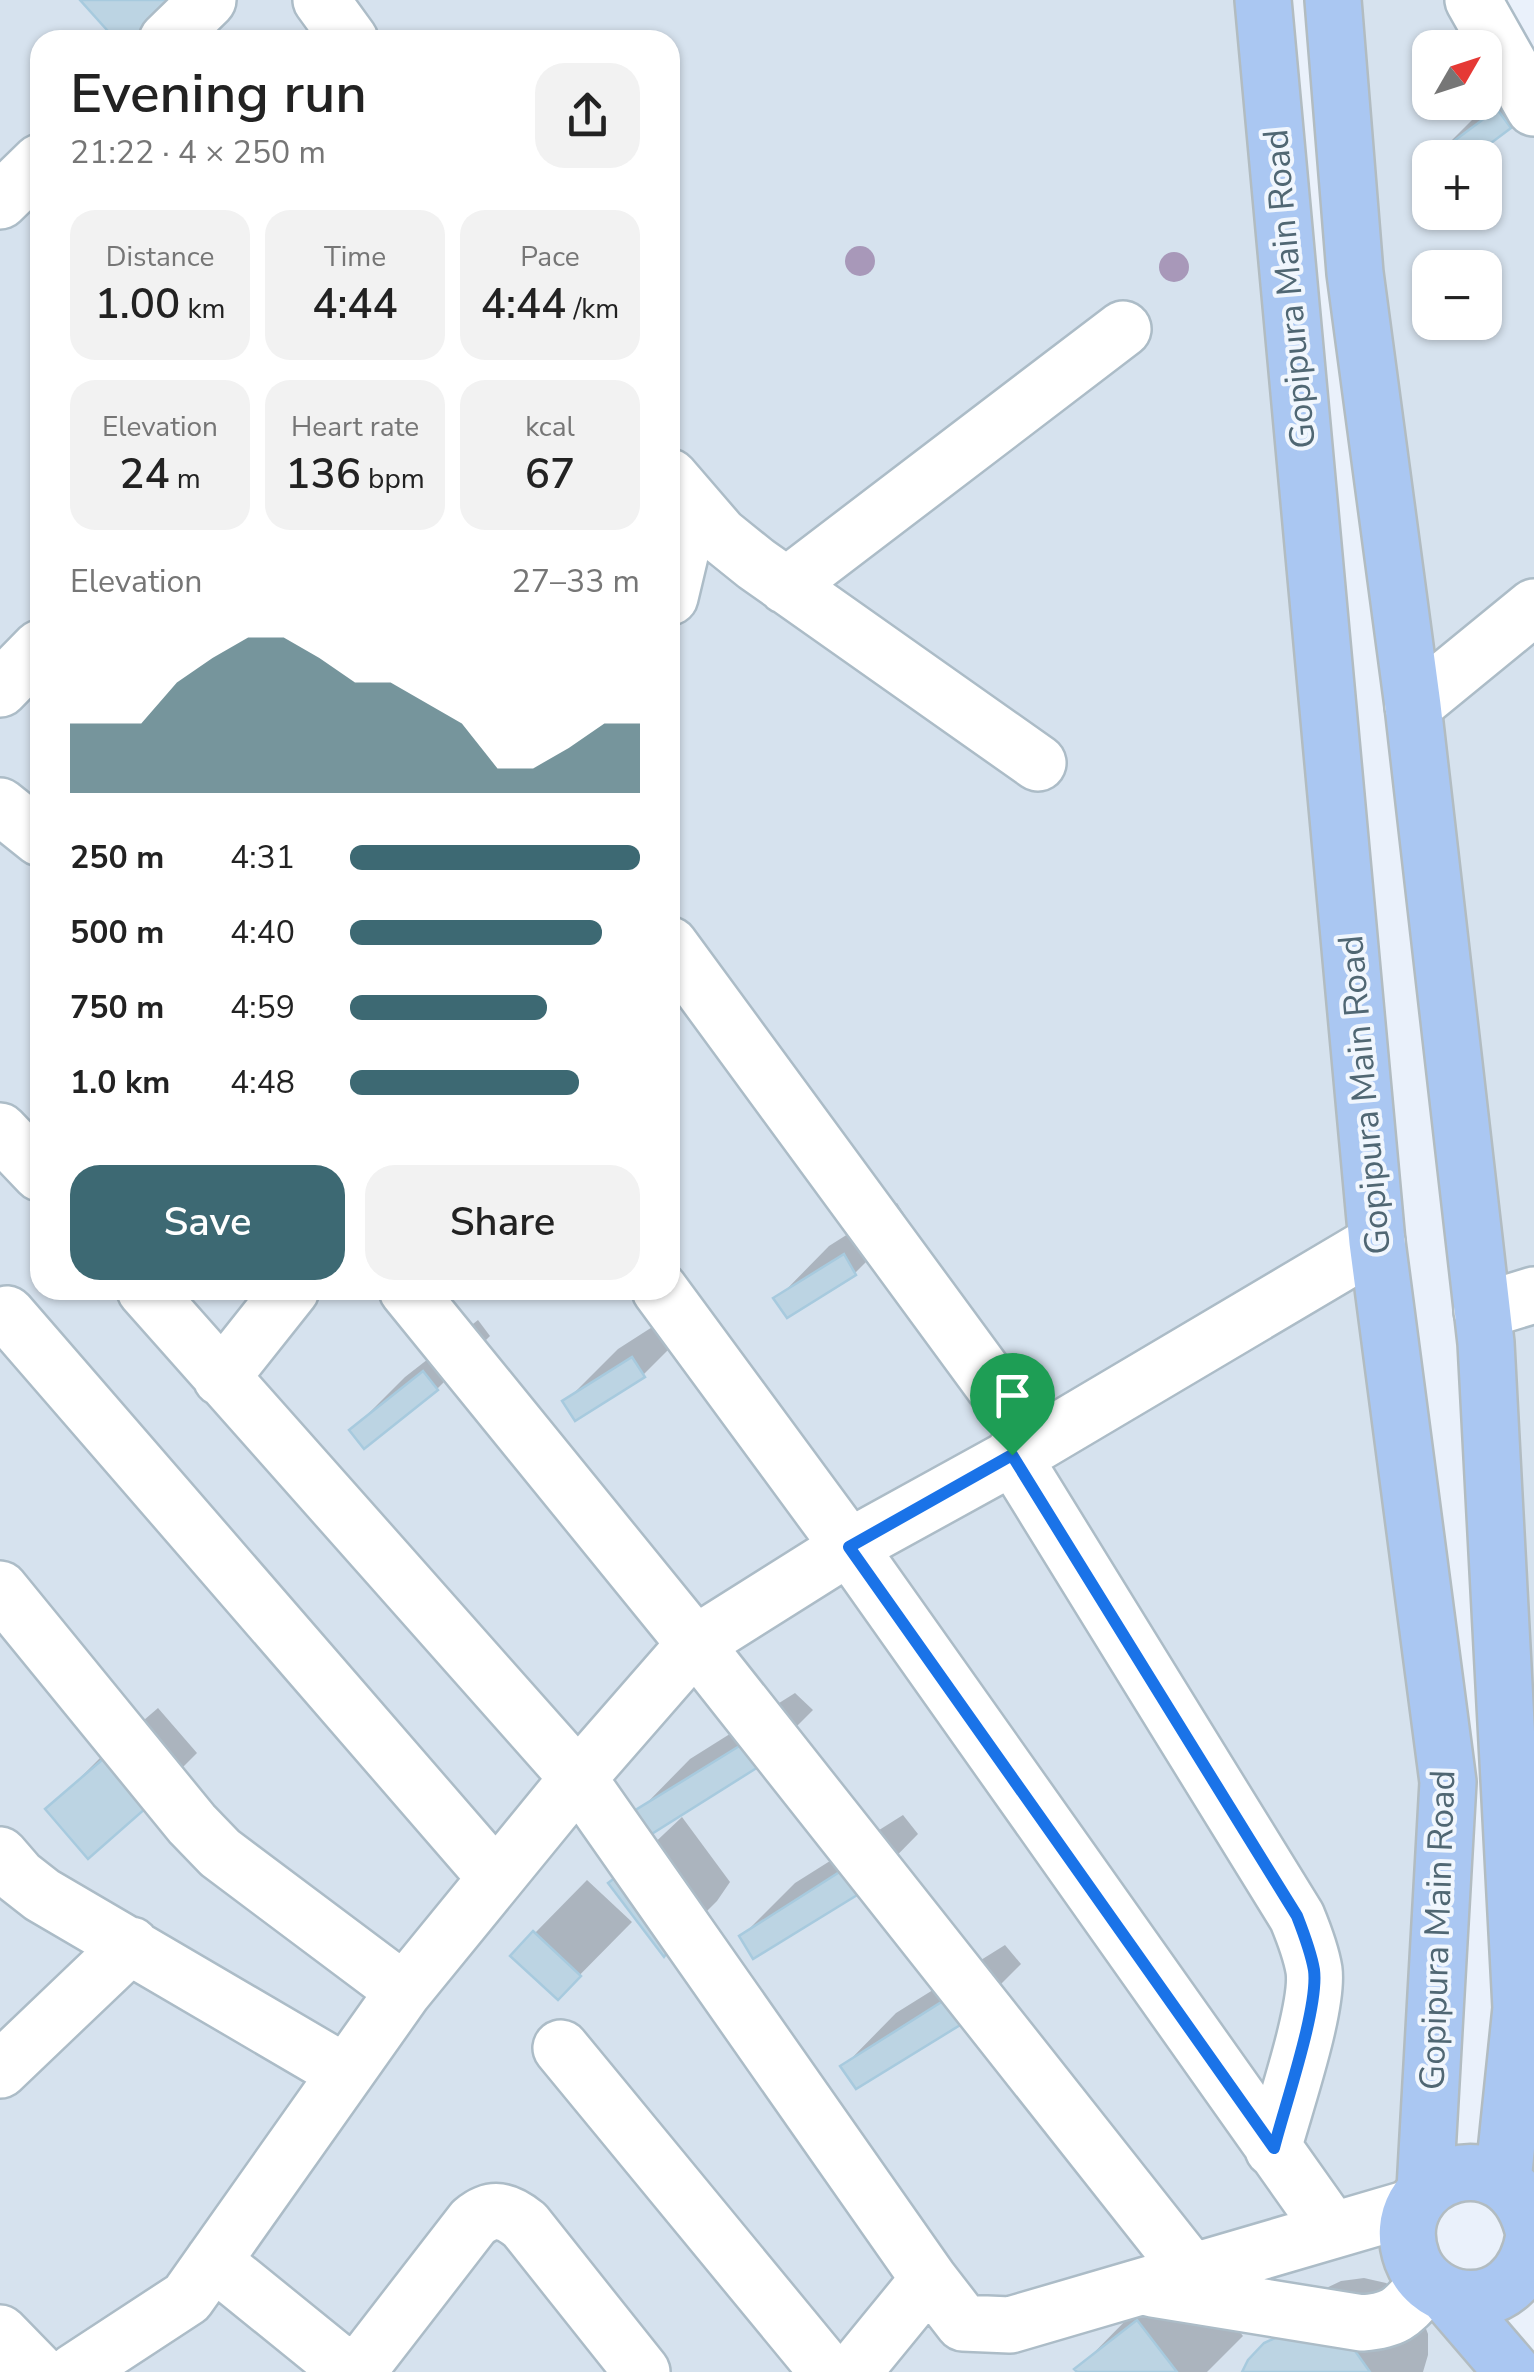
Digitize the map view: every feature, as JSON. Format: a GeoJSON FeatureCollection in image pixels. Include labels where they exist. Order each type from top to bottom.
{"type":"FeatureCollection","features":[{"type":"Feature","properties":{"kind":"main road","name":"Gopipura Main Road"},"geometry":{"type":"LineString","coordinates":[[1262,0],[1378,1242],[1448,1782],[1419,2198]]}},
{"type":"Feature","properties":{"kind":"main road","name":"Gopipura Main Road"},"geometry":{"type":"LineString","coordinates":[[1333,0],[1356,273],[1413,706],[1482,1311],[1521,2008],[1503,2181]]}},
{"type":"Feature","properties":{"kind":"main road"},"geometry":{"type":"LineString","coordinates":[[1437,2289],[1466,2299],[1486,2297],[1506,2289],[1521,2274],[1531,2256],[1534,2235],[1530,2214],[1520,2195],[1503,2181],[1484,2173],[1462,2172],[1442,2177],[1419,2198],[1407,2226],[1408,2247],[1415,2267],[1514,2372]]}},
{"type":"Feature","properties":{"kind":"street"},"geometry":{"type":"LineString","coordinates":[[176,30],[208,0]]}},
{"type":"Feature","properties":{"kind":"street"},"geometry":{"type":"LineString","coordinates":[[321,0],[343,30]]}},
{"type":"Feature","properties":{"kind":"street"},"geometry":{"type":"LineString","coordinates":[[1473,0],[1534,108]]}},
{"type":"Feature","properties":{"kind":"street"},"geometry":{"type":"LineString","coordinates":[[0,201],[30,172]]}},
{"type":"Feature","properties":{"kind":"street"},"geometry":{"type":"LineString","coordinates":[[786,586],[1124,328]]}},
{"type":"Feature","properties":{"kind":"street"},"geometry":{"type":"LineString","coordinates":[[681,491],[720,535],[786,586],[1038,764]]}},
{"type":"Feature","properties":{"kind":"street"},"geometry":{"type":"LineString","coordinates":[[1413,706],[1534,607]]}},
{"type":"Feature","properties":{"kind":"street"},"geometry":{"type":"LineString","coordinates":[[0,689],[30,658]]}},
{"type":"Feature","properties":{"kind":"street"},"geometry":{"type":"LineString","coordinates":[[0,806],[30,830]]}},
{"type":"Feature","properties":{"kind":"street"},"geometry":{"type":"LineString","coordinates":[[680,959],[1024,1450],[1297,1916],[1315,1973],[1311,2008],[1274,2148]]}},
{"type":"Feature","properties":{"kind":"street"},"geometry":{"type":"LineString","coordinates":[[0,2333],[66,2372],[186,2298],[404,1990],[578,1778],[695,1644],[849,1547],[1024,1450],[1378,1242]]}},
{"type":"Feature","properties":{"kind":"street"},"geometry":{"type":"LineString","coordinates":[[1482,1311],[1534,1294]]}},
{"type":"Feature","properties":{"kind":"street"},"geometry":{"type":"LineString","coordinates":[[155,1300],[578,1778],[929,2279],[964,2322],[1010,2325],[1332,2230],[1419,2198]]}},
{"type":"Feature","properties":{"kind":"street"},"geometry":{"type":"LineString","coordinates":[[222,1378],[283,1300]]}},
{"type":"Feature","properties":{"kind":"street"},"geometry":{"type":"LineString","coordinates":[[415,1300],[695,1644],[1191,2271]]}},
{"type":"Feature","properties":{"kind":"street"},"geometry":{"type":"LineString","coordinates":[[667,1300],[849,1547],[1332,2230]]}},
{"type":"Feature","properties":{"kind":"street"},"geometry":{"type":"LineString","coordinates":[[16,1305],[496,1878]]}},
{"type":"Feature","properties":{"kind":"street"},"geometry":{"type":"LineString","coordinates":[[0,1589],[192,1824],[220,1852],[404,1990]]}},
{"type":"Feature","properties":{"kind":"street"},"geometry":{"type":"LineString","coordinates":[[6,1873],[346,2073]]}},
{"type":"Feature","properties":{"kind":"street"},"geometry":{"type":"LineString","coordinates":[[0,2070],[131,1946]]}},
{"type":"Feature","properties":{"kind":"street"},"geometry":{"type":"LineString","coordinates":[[561,2048],[828,2372]]}},
{"type":"Feature","properties":{"kind":"street"},"geometry":{"type":"LineString","coordinates":[[213,2261],[354,2372],[473,2222],[482,2214],[497,2210],[511,2213],[525,2225],[629,2367]]}},
{"type":"Feature","properties":{"kind":"street"},"geometry":{"type":"LineString","coordinates":[[852,2372],[929,2279]]}},
{"type":"Feature","properties":{"kind":"street"},"geometry":{"type":"LineString","coordinates":[[1135,2286],[1362,2323],[1388,2321],[1437,2289]]}},
{"type":"Feature","properties":{"kind":"shaded area"},"geometry":{"type":"Polygon","coordinates":[[[0,0],[1247,0],[1441,1784],[1415,2184],[1014,2301],[975,2301],[169,1300],[680,1300],[680,30],[30,30],[30,1148],[0,1116],[0,0]]]}},
{"type":"Feature","properties":{"kind":"shaded area"},"geometry":{"type":"Polygon","coordinates":[[[1347,0],[1462,0],[1479,30],[1412,30],[1412,120],[1502,120],[1502,70],[1534,126],[1534,2196],[1531,2010],[1347,0]]]}},
{"type":"Feature","properties":{"kind":"shaded area"},"geometry":{"type":"Polygon","coordinates":[[[0,1143],[30,1174],[30,1300],[141,1300],[551,1785],[906,2281],[837,2372],[0,2372],[0,1143]]]}},
{"type":"Feature","properties":{"kind":"shaded area"},"geometry":{"type":"Polygon","coordinates":[[[1389,2232],[1487,2372],[880,2372],[926,2310],[962,2345],[1389,2232]]]}},
{"type":"Feature","properties":{"kind":"building"},"geometry":{"type":"Polygon","coordinates":[[[80,0],[181,0],[146,30],[107,30],[80,0]]]}},
{"type":"Feature","properties":{"kind":"building"},"geometry":{"type":"Polygon","coordinates":[[[1502,116],[1511,128],[1495,140],[1455,140],[1482,120],[1502,120],[1502,116]]]}},
{"type":"Feature","properties":{"kind":"building"},"geometry":{"type":"Polygon","coordinates":[[[844,1254],[856,1275],[787,1318],[773,1298],[844,1254]]]}},
{"type":"Feature","properties":{"kind":"building"},"geometry":{"type":"Polygon","coordinates":[[[632,1357],[645,1377],[575,1421],[562,1401],[632,1357]]]}},
{"type":"Feature","properties":{"kind":"building"},"geometry":{"type":"Polygon","coordinates":[[[423,1371],[438,1390],[364,1449],[349,1430],[423,1371]]]}},
{"type":"Feature","properties":{"kind":"building"},"geometry":{"type":"Polygon","coordinates":[[[741,1745],[763,1764],[650,1835],[634,1811],[741,1745]]]}},
{"type":"Feature","properties":{"kind":"building"},"geometry":{"type":"Polygon","coordinates":[[[103,1759],[146,1808],[88,1859],[45,1809],[103,1759]]]}},
{"type":"Feature","properties":{"kind":"building"},"geometry":{"type":"Polygon","coordinates":[[[849,1866],[867,1889],[753,1959],[739,1936],[849,1866]]]}},
{"type":"Feature","properties":{"kind":"building"},"geometry":{"type":"Polygon","coordinates":[[[628,1868],[679,1936],[664,1957],[608,1883],[628,1868]]]}},
{"type":"Feature","properties":{"kind":"building"},"geometry":{"type":"Polygon","coordinates":[[[533,1931],[581,1976],[558,2000],[510,1956],[533,1931]]]}},
{"type":"Feature","properties":{"kind":"building"},"geometry":{"type":"Polygon","coordinates":[[[951,1996],[970,2019],[856,2089],[840,2066],[951,1996]]]}},
{"type":"Feature","properties":{"kind":"building"},"geometry":{"type":"Polygon","coordinates":[[[1137,2320],[1177,2372],[1074,2369],[1137,2320]]]}},
{"type":"Feature","properties":{"kind":"building"},"geometry":{"type":"Polygon","coordinates":[[[1286,2333],[1353,2348],[1370,2372],[1242,2372],[1264,2343],[1286,2333]]]}},
{"type":"Feature","properties":{"kind":"route"},"geometry":{"type":"LineString","coordinates":[[1012,1455],[1297,1916],[1315,1973],[1311,2008],[1274,2148],[849,1547],[1012,1455]]}}]}
